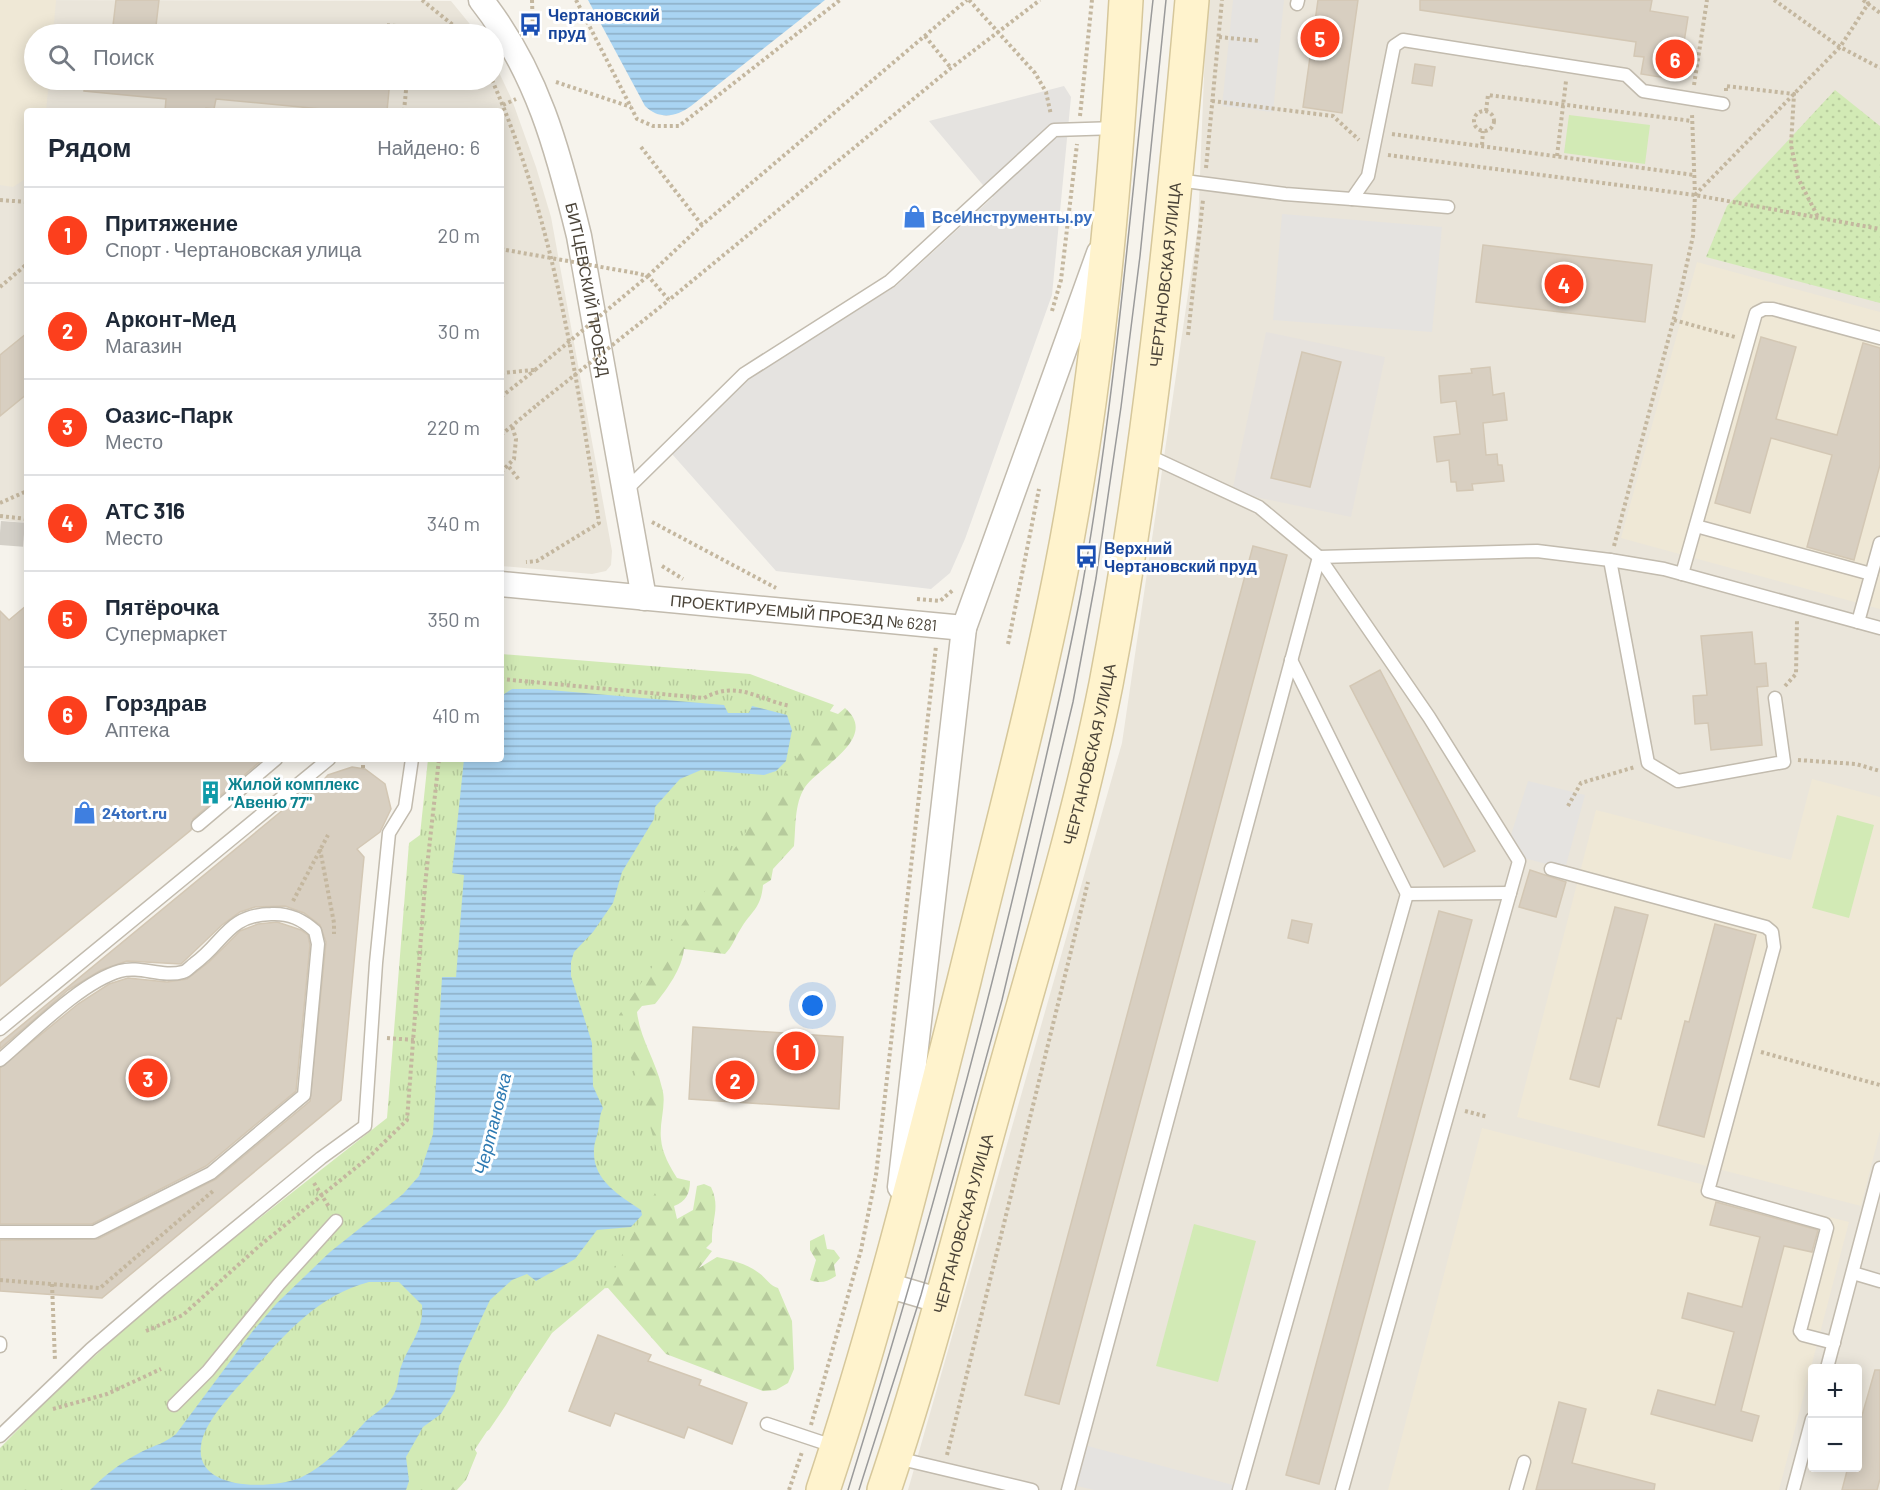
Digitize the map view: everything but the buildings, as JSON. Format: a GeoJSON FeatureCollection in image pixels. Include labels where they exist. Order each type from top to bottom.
{"type":"FeatureCollection","features":[{"type":"Feature","properties":{"kind":"main road"},"geometry":{"type":"LineString","coordinates":[[823,1490],[822,1442],[890,1272],[1030,716],[1061,571],[1078,469],[1109,225],[1119,128],[1126,0]]}},
{"type":"Feature","properties":{"kind":"main road","name":"ЧЕРТАНОВСКАЯ УЛИЦА"},"geometry":{"type":"LineString","coordinates":[[884,1490],[941,1301],[1079,805],[1106,685],[1144,453],[1176,180],[1192,0]]}},
{"type":"Feature","properties":{"kind":"street","name":"БИТЦЕВСКИЙ ПРОЕЗД"},"geometry":{"type":"LineString","coordinates":[[481,0],[498,24]]}},
{"type":"Feature","properties":{"kind":"street","name":"БИТЦЕВСКИЙ ПРОЕЗД"},"geometry":{"type":"LineString","coordinates":[[504,32],[515,48],[542,108],[557,152],[579,236],[644,598]]}},
{"type":"Feature","properties":{"kind":"street"},"geometry":{"type":"LineString","coordinates":[[941,1301],[890,1272],[964,628],[997,530],[1109,225]]}},
{"type":"Feature","properties":{"kind":"street","name":"ПРОЕКТИРУЕМЫЙ ПРОЕЗД № 6281"},"geometry":{"type":"LineString","coordinates":[[504,584],[964,628]]}},
{"type":"Feature","properties":{"kind":"lane"},"geometry":{"type":"LineString","coordinates":[[1352,199],[1368,176],[1397,42],[1403,40],[1626,75],[1643,91],[1723,104]]}},
{"type":"Feature","properties":{"kind":"lane"},"geometry":{"type":"LineString","coordinates":[[625,491],[744,374],[890,281],[1054,130],[1119,128]]}},
{"type":"Feature","properties":{"kind":"lane"},"geometry":{"type":"LineString","coordinates":[[1176,180],[1285,194],[1448,207]]}},
{"type":"Feature","properties":{"kind":"lane"},"geometry":{"type":"LineString","coordinates":[[1683,574],[1753,319],[1764,309],[1880,338]]}},
{"type":"Feature","properties":{"kind":"lane"},"geometry":{"type":"LineString","coordinates":[[1144,453],[1259,507],[1319,557],[1429,717],[1519,861],[1342,1490]]}},
{"type":"Feature","properties":{"kind":"lane"},"geometry":{"type":"LineString","coordinates":[[1696,526],[1871,574]]}},
{"type":"Feature","properties":{"kind":"lane"},"geometry":{"type":"LineString","coordinates":[[1858,622],[1880,543]]}},
{"type":"Feature","properties":{"kind":"lane"},"geometry":{"type":"LineString","coordinates":[[1319,557],[1537,551],[1610,560],[1683,574],[1880,628]]}},
{"type":"Feature","properties":{"kind":"lane"},"geometry":{"type":"LineString","coordinates":[[1068,1490],[1319,557]]}},
{"type":"Feature","properties":{"kind":"lane"},"geometry":{"type":"LineString","coordinates":[[1610,560],[1648,763],[1678,781],[1784,762],[1775,698]]}},
{"type":"Feature","properties":{"kind":"lane"},"geometry":{"type":"LineString","coordinates":[[1239,1490],[1407,894],[1291,660]]}},
{"type":"Feature","properties":{"kind":"lane"},"geometry":{"type":"LineString","coordinates":[[198,825],[272,762]]}},
{"type":"Feature","properties":{"kind":"lane"},"geometry":{"type":"LineString","coordinates":[[0,1029],[325,762]]}},
{"type":"Feature","properties":{"kind":"lane"},"geometry":{"type":"LineString","coordinates":[[0,1436],[161,1289],[321,1158],[365,1126],[376,963],[390,834],[405,807],[412,762]]}},
{"type":"Feature","properties":{"kind":"lane"},"geometry":{"type":"LineString","coordinates":[[1551,868],[1766,927],[1772,932],[1774,947],[1708,1191],[1825,1224],[1827,1228],[1800,1331],[1803,1335],[1834,1342]]}},
{"type":"Feature","properties":{"kind":"lane"},"geometry":{"type":"LineString","coordinates":[[1407,894],[1510,893]]}},
{"type":"Feature","properties":{"kind":"lane"},"geometry":{"type":"LineString","coordinates":[[0,1060],[96,980],[121,970],[138,968],[151,972],[183,972],[204,957],[229,928],[252,914],[287,913],[315,931],[318,944],[304,1095],[210,1173],[94,1232],[0,1232]]}},
{"type":"Feature","properties":{"kind":"lane"},"geometry":{"type":"LineString","coordinates":[[1828,1364],[1880,1168]]}},
{"type":"Feature","properties":{"kind":"lane"},"geometry":{"type":"LineString","coordinates":[[174,1405],[208,1371],[279,1284],[336,1221]]}},
{"type":"Feature","properties":{"kind":"lane"},"geometry":{"type":"LineString","coordinates":[[1853,1273],[1880,1281]]}},
{"type":"Feature","properties":{"kind":"lane"},"geometry":{"type":"LineString","coordinates":[[767,1424],[822,1442]]}},
{"type":"Feature","properties":{"kind":"lane"},"geometry":{"type":"LineString","coordinates":[[1792,1490],[1808,1433]]}},
{"type":"Feature","properties":{"kind":"lane"},"geometry":{"type":"LineString","coordinates":[[895,1457],[1032,1490]]}},
{"type":"Feature","properties":{"kind":"lane"},"geometry":{"type":"LineString","coordinates":[[1516,1490],[1524,1462]]}},
{"type":"Feature","properties":{"kind":"path"},"geometry":{"type":"LineString","coordinates":[[422,0],[452,24]]}},
{"type":"Feature","properties":{"kind":"path"},"geometry":{"type":"LineString","coordinates":[[532,0],[533,33]]}},
{"type":"Feature","properties":{"kind":"path"},"geometry":{"type":"LineString","coordinates":[[576,0],[637,119],[653,126],[679,126],[840,0]]}},
{"type":"Feature","properties":{"kind":"path"},"geometry":{"type":"LineString","coordinates":[[504,395],[648,276],[702,225],[968,0],[1000,32],[1035,73],[1046,92],[1054,130]]}},
{"type":"Feature","properties":{"kind":"path"},"geometry":{"type":"LineString","coordinates":[[504,433],[951,68],[1040,0]]}},
{"type":"Feature","properties":{"kind":"path"},"geometry":{"type":"LineString","coordinates":[[1052,314],[1061,280],[1092,0]]}},
{"type":"Feature","properties":{"kind":"path"},"geometry":{"type":"LineString","coordinates":[[1610,560],[1674,320],[1693,236],[1695,195],[1691,100],[1707,0]]}},
{"type":"Feature","properties":{"kind":"path"},"geometry":{"type":"LineString","coordinates":[[1774,0],[1840,46],[1880,68]]}},
{"type":"Feature","properties":{"kind":"path"},"geometry":{"type":"LineString","coordinates":[[1695,195],[1840,46],[1866,1],[1880,13]]}},
{"type":"Feature","properties":{"kind":"path"},"geometry":{"type":"LineString","coordinates":[[925,36],[951,68]]}},
{"type":"Feature","properties":{"kind":"path"},"geometry":{"type":"LineString","coordinates":[[1219,37],[1259,41]]}},
{"type":"Feature","properties":{"kind":"path"},"geometry":{"type":"LineString","coordinates":[[1557,156],[1568,66]]}},
{"type":"Feature","properties":{"kind":"path"},"geometry":{"type":"LineString","coordinates":[[556,82],[631,107]]}},
{"type":"Feature","properties":{"kind":"path"},"geometry":{"type":"LineString","coordinates":[[1723,104],[1726,86],[1794,94]]}},
{"type":"Feature","properties":{"kind":"path"},"geometry":{"type":"LineString","coordinates":[[404,108],[406,90]]}},
{"type":"Feature","properties":{"kind":"path"},"geometry":{"type":"LineString","coordinates":[[496,90],[515,132],[544,225],[564,309],[599,523],[537,561],[519,562]]}},
{"type":"Feature","properties":{"kind":"path"},"geometry":{"type":"LineString","coordinates":[[1794,94],[1791,145],[1798,178],[1819,218]]}},
{"type":"Feature","properties":{"kind":"path"},"geometry":{"type":"LineString","coordinates":[[1486,111],[1488,95],[1692,121]]}},
{"type":"Feature","properties":{"kind":"path"},"geometry":{"type":"LineString","coordinates":[[503,105],[520,98]]}},
{"type":"Feature","properties":{"kind":"path"},"geometry":{"type":"LineString","coordinates":[[1212,101],[1333,116],[1373,152],[1695,195],[1880,229]]}},
{"type":"Feature","properties":{"kind":"path"},"geometry":{"type":"LineString","coordinates":[[1486,111],[1493,115],[1495,122],[1492,128],[1484,131],[1476,128],[1474,122],[1478,113],[1486,111]]}},
{"type":"Feature","properties":{"kind":"path"},"geometry":{"type":"LineString","coordinates":[[1482,146],[1484,131]]}},
{"type":"Feature","properties":{"kind":"path"},"geometry":{"type":"LineString","coordinates":[[1377,132],[1694,175]]}},
{"type":"Feature","properties":{"kind":"path"},"geometry":{"type":"LineString","coordinates":[[641,147],[702,225]]}},
{"type":"Feature","properties":{"kind":"path"},"geometry":{"type":"LineString","coordinates":[[0,200],[24,202]]}},
{"type":"Feature","properties":{"kind":"path"},"geometry":{"type":"LineString","coordinates":[[504,249],[648,276],[669,300]]}},
{"type":"Feature","properties":{"kind":"path"},"geometry":{"type":"LineString","coordinates":[[0,287],[24,267]]}},
{"type":"Feature","properties":{"kind":"path"},"geometry":{"type":"LineString","coordinates":[[1674,320],[1747,340]]}},
{"type":"Feature","properties":{"kind":"path"},"geometry":{"type":"LineString","coordinates":[[504,374],[535,369]]}},
{"type":"Feature","properties":{"kind":"path"},"geometry":{"type":"LineString","coordinates":[[504,470],[509,467],[516,450],[512,426]]}},
{"type":"Feature","properties":{"kind":"path"},"geometry":{"type":"LineString","coordinates":[[509,467],[520,481]]}},
{"type":"Feature","properties":{"kind":"path"},"geometry":{"type":"LineString","coordinates":[[0,503],[24,492]]}},
{"type":"Feature","properties":{"kind":"path"},"geometry":{"type":"LineString","coordinates":[[0,516],[24,519]]}},
{"type":"Feature","properties":{"kind":"path"},"geometry":{"type":"LineString","coordinates":[[648,530],[646,519],[781,590],[762,589]]}},
{"type":"Feature","properties":{"kind":"path"},"geometry":{"type":"LineString","coordinates":[[658,560],[664,569],[690,582]]}},
{"type":"Feature","properties":{"kind":"path"},"geometry":{"type":"LineString","coordinates":[[1008,644],[1024,564]]}},
{"type":"Feature","properties":{"kind":"path"},"geometry":{"type":"LineString","coordinates":[[1020,582],[1023,570]]}},
{"type":"Feature","properties":{"kind":"path"},"geometry":{"type":"LineString","coordinates":[[906,598],[940,601],[954,590],[958,580]]}},
{"type":"Feature","properties":{"kind":"path"},"geometry":{"type":"LineString","coordinates":[[789,1490],[822,1442],[876,1175],[940,601]]}},
{"type":"Feature","properties":{"kind":"path"},"geometry":{"type":"LineString","coordinates":[[1775,698],[1796,674],[1797,632]]}},
{"type":"Feature","properties":{"kind":"path"},"geometry":{"type":"LineString","coordinates":[[504,679],[704,698],[718,691],[733,689],[790,706]]}},
{"type":"Feature","properties":{"kind":"path"},"geometry":{"type":"LineString","coordinates":[[1784,762],[1809,760],[1856,764],[1880,771]]}},
{"type":"Feature","properties":{"kind":"path"},"geometry":{"type":"LineString","coordinates":[[363,762],[363,769]]}},
{"type":"Feature","properties":{"kind":"path"},"geometry":{"type":"LineString","coordinates":[[146,1331],[183,1315],[217,1283],[369,1157],[407,1120],[425,885],[439,762]]}},
{"type":"Feature","properties":{"kind":"path"},"geometry":{"type":"LineString","coordinates":[[1568,806],[1581,783],[1648,763]]}},
{"type":"Feature","properties":{"kind":"path"},"geometry":{"type":"LineString","coordinates":[[287,913],[328,835]]}},
{"type":"Feature","properties":{"kind":"path"},"geometry":{"type":"LineString","coordinates":[[320,849],[334,923]]}},
{"type":"Feature","properties":{"kind":"path"},"geometry":{"type":"LineString","coordinates":[[384,1038],[414,1040]]}},
{"type":"Feature","properties":{"kind":"path"},"geometry":{"type":"LineString","coordinates":[[1746,1048],[1880,1085]]}},
{"type":"Feature","properties":{"kind":"path"},"geometry":{"type":"LineString","coordinates":[[1450,1106],[1488,1117]]}},
{"type":"Feature","properties":{"kind":"path"},"geometry":{"type":"LineString","coordinates":[[310,1175],[336,1221]]}},
{"type":"Feature","properties":{"kind":"path"},"geometry":{"type":"LineString","coordinates":[[52,1284],[56,1384]]}},
{"type":"Feature","properties":{"kind":"path"},"geometry":{"type":"LineString","coordinates":[[91,1399],[161,1369]]}},
{"type":"Feature","properties":{"kind":"shaded area"},"geometry":{"type":"Polygon","coordinates":[[[0,0],[451,1],[470,24],[24,24],[24,90],[504,90],[504,83],[536,167],[551,217],[612,551],[611,565],[606,571],[592,574],[504,566],[504,108],[24,108],[24,523],[0,520],[0,0]]]}},
{"type":"Feature","properties":{"kind":"shaded area"},"geometry":{"type":"Polygon","coordinates":[[[0,0],[56,0],[54,24],[24,24],[24,90],[48,90],[46,108],[24,108],[24,180],[13,187],[0,185],[0,0]]]}},
{"type":"Feature","properties":{"kind":"shaded area"},"geometry":{"type":"Polygon","coordinates":[[[1207,0],[1880,0],[1880,1490],[908,1490],[1122,743],[1198,226],[1207,0]]]}},
{"type":"Feature","properties":{"kind":"shaded area"},"geometry":{"type":"Polygon","coordinates":[[[1233,0],[1284,0],[1273,112],[1222,106],[1233,0]]]}},
{"type":"Feature","properties":{"kind":"shaded area"},"geometry":{"type":"Polygon","coordinates":[[[1064,86],[1071,97],[1052,295],[965,539],[950,573],[931,589],[776,571],[672,454],[743,381],[896,286],[993,197],[929,121],[1064,86]]]}},
{"type":"Feature","properties":{"kind":"shaded area"},"geometry":{"type":"Polygon","coordinates":[[[1282,214],[1442,227],[1432,332],[1273,320],[1282,214]]]}},
{"type":"Feature","properties":{"kind":"shaded area"},"geometry":{"type":"Polygon","coordinates":[[[1697,262],[1880,312],[1880,609],[1621,538],[1697,262]]]}},
{"type":"Feature","properties":{"kind":"shaded area"},"geometry":{"type":"Polygon","coordinates":[[[1266,332],[1385,357],[1351,517],[1232,492],[1266,332]]]}},
{"type":"Feature","properties":{"kind":"shaded area"},"geometry":{"type":"Polygon","coordinates":[[[1812,779],[1880,797],[1880,1131],[1861,1206],[1517,1117],[1596,810],[1791,860],[1812,779]]]}},
{"type":"Feature","properties":{"kind":"shaded area"},"geometry":{"type":"Polygon","coordinates":[[[1528,781],[1585,795],[1565,869],[1520,857],[1510,838],[1528,781]]]}},
{"type":"Feature","properties":{"kind":"shaded area"},"geometry":{"type":"Polygon","coordinates":[[[1482,1128],[1849,1222],[1812,1364],[1808,1364],[1808,1379],[1779,1490],[1388,1490],[1482,1128]]]}},
{"type":"Feature","properties":{"kind":"shaded area"},"geometry":{"type":"Polygon","coordinates":[[[1084,1445],[1233,1485],[1232,1490],[1094,1490],[1073,1485],[1084,1445]]]}},
{"type":"Feature","properties":{"kind":"green space"},"geometry":{"type":"Polygon","coordinates":[[[1835,90],[1880,126],[1880,303],[1706,257],[1727,206],[1835,90]]]}},
{"type":"Feature","properties":{"kind":"green space"},"geometry":{"type":"Polygon","coordinates":[[[1569,115],[1650,125],[1645,164],[1564,153],[1569,115]]]}},
{"type":"Feature","properties":{"kind":"green space"},"geometry":{"type":"Polygon","coordinates":[[[504,654],[750,674],[834,705],[619,1015],[664,1176],[604,1289],[552,1333],[448,1490],[0,1490],[0,1448],[48,1399],[159,1297],[387,1118],[409,843],[420,835],[428,762],[504,762],[504,654]]]}},
{"type":"Feature","properties":{"kind":"green space"},"geometry":{"type":"Polygon","coordinates":[[[845,708],[854,719],[855,730],[851,741],[805,787],[797,808],[794,846],[773,869],[771,880],[763,885],[758,905],[730,948],[725,954],[684,949],[677,971],[664,992],[655,1004],[642,1006],[637,1012],[641,1031],[663,1094],[661,1133],[663,1149],[677,1178],[690,1181],[686,1196],[682,1202],[674,1206],[677,1219],[693,1210],[697,1186],[704,1184],[711,1187],[715,1208],[712,1242],[706,1248],[712,1251],[699,1268],[717,1257],[754,1270],[778,1288],[792,1321],[794,1369],[788,1383],[776,1390],[763,1391],[666,1354],[608,1288],[596,1289],[556,1320],[489,1430],[478,1433],[472,1445],[477,1453],[466,1480],[457,1490],[405,1490],[592,1043],[827,710],[838,714],[845,708]]]}},
{"type":"Feature","properties":{"kind":"green space"},"geometry":{"type":"Polygon","coordinates":[[[1837,815],[1874,825],[1849,918],[1812,908],[1837,815]]]}},
{"type":"Feature","properties":{"kind":"green space"},"geometry":{"type":"Polygon","coordinates":[[[1194,1224],[1256,1241],[1218,1382],[1156,1366],[1194,1224]]]}},
{"type":"Feature","properties":{"kind":"green space"},"geometry":{"type":"Polygon","coordinates":[[[824,1234],[827,1249],[834,1250],[840,1258],[834,1265],[836,1276],[817,1282],[810,1280],[816,1260],[810,1250],[810,1241],[824,1234]]]}},
{"type":"Feature","properties":{"kind":"water"},"geometry":{"type":"Polygon","coordinates":[[[588,0],[825,0],[691,106],[674,115],[662,115],[645,106],[588,0]]]}},
{"type":"Feature","properties":{"kind":"water","name":"Чертановка"},"geometry":{"type":"Polygon","coordinates":[[[512,689],[538,689],[724,705],[728,713],[749,713],[752,706],[787,715],[792,730],[786,761],[776,771],[764,775],[701,770],[680,779],[655,807],[654,819],[622,872],[613,903],[593,932],[574,952],[571,962],[571,976],[592,1043],[593,1086],[603,1108],[594,1144],[597,1170],[608,1186],[641,1210],[642,1215],[631,1227],[597,1230],[575,1259],[536,1281],[527,1274],[512,1280],[490,1300],[459,1366],[455,1391],[441,1414],[423,1427],[406,1457],[409,1481],[406,1490],[90,1490],[122,1464],[176,1434],[252,1332],[277,1303],[330,1252],[403,1194],[419,1176],[433,1134],[442,977],[456,977],[464,875],[452,873],[464,762],[504,762],[504,694],[512,689]],[[369,1282],[332,1297],[316,1308],[286,1334],[212,1419],[201,1446],[202,1460],[209,1471],[221,1479],[236,1483],[270,1484],[300,1478],[327,1460],[391,1399],[396,1390],[401,1368],[419,1328],[422,1305],[399,1282],[369,1282]]]}},
{"type":"Feature","properties":{"kind":"tunnel"},"geometry":{"type":"LineString","coordinates":[[0,533],[24,535]]}},
{"type":"Feature","properties":{"kind":"tram line"},"geometry":{"type":"LineString","coordinates":[[848,1490],[896,1332],[963,1095],[1004,935],[1061,692],[1081,593],[1104,446],[1153,0]]}},
{"type":"Feature","properties":{"kind":"tram line"},"geometry":{"type":"LineString","coordinates":[[859,1490],[921,1295],[1002,1000],[1073,702],[1096,578],[1121,407],[1140,256],[1166,0]]}},
{"type":"Feature","properties":{"kind":"place","name":"Чертановский пруд"},"geometry":{"type":"Point","coordinates":[530,24]}},
{"type":"Feature","properties":{"kind":"place","name":"Пятёрочка"},"geometry":{"type":"Point","coordinates":[1320,38]}},
{"type":"Feature","properties":{"kind":"place","name":"Горздрав"},"geometry":{"type":"Point","coordinates":[1675,59]}},
{"type":"Feature","properties":{"kind":"place","name":"ВсеИнструменты.ру"},"geometry":{"type":"Point","coordinates":[914,217]}},
{"type":"Feature","properties":{"kind":"place","name":"АТС 316"},"geometry":{"type":"Point","coordinates":[1564,284]}},
{"type":"Feature","properties":{"kind":"place","name":"Верхний Чертановский пруд"},"geometry":{"type":"Point","coordinates":[1086,557]}},
{"type":"Feature","properties":{"kind":"place","name":"Жилой комплекс \"Авеню 77\""},"geometry":{"type":"Point","coordinates":[210,793]}},
{"type":"Feature","properties":{"kind":"place","name":"24tort.ru"},"geometry":{"type":"Point","coordinates":[84,813]}},
{"type":"Feature","properties":{"kind":"place","name":"Притяжение"},"geometry":{"type":"Point","coordinates":[796,1051]}},
{"type":"Feature","properties":{"kind":"place","name":"Оазис-Парк"},"geometry":{"type":"Point","coordinates":[148,1078]}},
{"type":"Feature","properties":{"kind":"place","name":"Арконт-Мед"},"geometry":{"type":"Point","coordinates":[735,1080]}}]}
